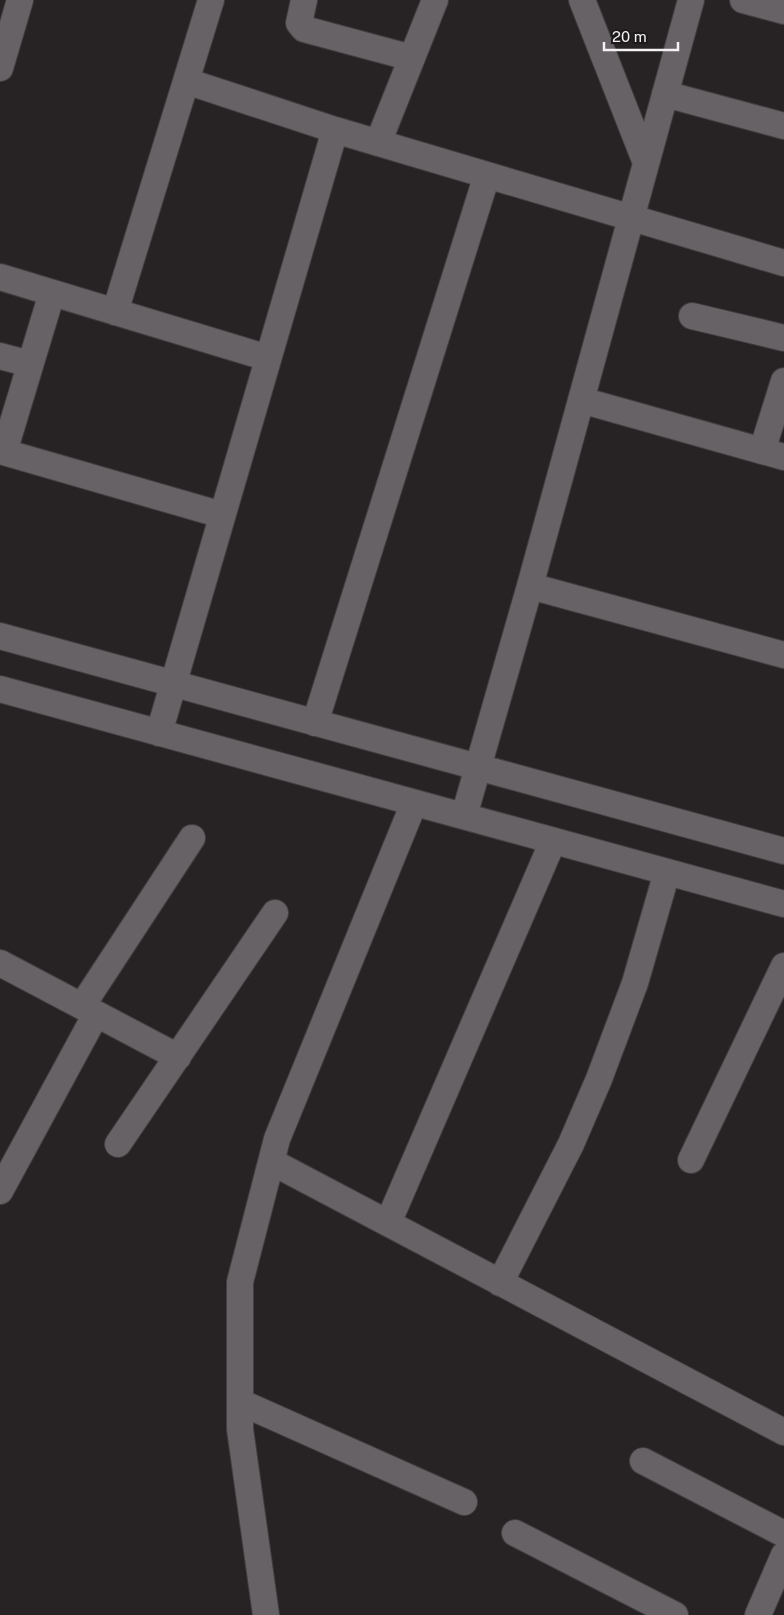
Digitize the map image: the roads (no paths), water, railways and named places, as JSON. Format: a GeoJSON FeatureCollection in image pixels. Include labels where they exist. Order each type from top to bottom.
{"type":"FeatureCollection","features":[{"type":"Feature","properties":{"kind":"street"},"geometry":{"type":"LineString","coordinates":[[0,68],[20,0]]}},
{"type":"Feature","properties":{"kind":"street"},"geometry":{"type":"LineString","coordinates":[[116,312],[211,0]]}},
{"type":"Feature","properties":{"kind":"street"},"geometry":{"type":"LineString","coordinates":[[304,0],[298,23],[304,30],[412,58]]}},
{"type":"Feature","properties":{"kind":"street"},"geometry":{"type":"LineString","coordinates":[[378,143],[435,0]]}},
{"type":"Feature","properties":{"kind":"street"},"geometry":{"type":"LineString","coordinates":[[582,0],[646,163]]}},
{"type":"Feature","properties":{"kind":"street"},"geometry":{"type":"LineString","coordinates":[[464,816],[530,586],[691,0]]}},
{"type":"Feature","properties":{"kind":"street"},"geometry":{"type":"LineString","coordinates":[[743,0],[784,11]]}},
{"type":"Feature","properties":{"kind":"street"},"geometry":{"type":"LineString","coordinates":[[186,81],[335,130],[784,263]]}},
{"type":"Feature","properties":{"kind":"street"},"geometry":{"type":"LineString","coordinates":[[665,94],[784,126]]}},
{"type":"Feature","properties":{"kind":"street"},"geometry":{"type":"LineString","coordinates":[[159,733],[335,130]]}},
{"type":"Feature","properties":{"kind":"street"},"geometry":{"type":"LineString","coordinates":[[315,723],[487,175]]}},
{"type":"Feature","properties":{"kind":"street"},"geometry":{"type":"LineString","coordinates":[[0,277],[268,358]]}},
{"type":"Feature","properties":{"kind":"street"},"geometry":{"type":"LineString","coordinates":[[52,293],[2,452],[222,515]]}},
{"type":"Feature","properties":{"kind":"street"},"geometry":{"type":"LineString","coordinates":[[692,316],[784,338]]}},
{"type":"Feature","properties":{"kind":"street"},"geometry":{"type":"LineString","coordinates":[[0,356],[30,364]]}},
{"type":"Feature","properties":{"kind":"street"},"geometry":{"type":"LineString","coordinates":[[581,400],[773,454],[784,381]]}},
{"type":"Feature","properties":{"kind":"street"},"geometry":{"type":"LineString","coordinates":[[530,586],[784,655]]}},
{"type":"Feature","properties":{"kind":"street"},"geometry":{"type":"LineString","coordinates":[[0,636],[784,851]]}},
{"type":"Feature","properties":{"kind":"street"},"geometry":{"type":"LineString","coordinates":[[0,689],[784,904]]}},
{"type":"Feature","properties":{"kind":"street"},"geometry":{"type":"LineString","coordinates":[[266,1615],[240,1429],[240,1282],[277,1139],[414,803]]}},
{"type":"Feature","properties":{"kind":"street"},"geometry":{"type":"LineString","coordinates":[[0,1191],[89,1010],[192,838]]}},
{"type":"Feature","properties":{"kind":"street"},"geometry":{"type":"LineString","coordinates":[[388,1224],[553,841]]}},
{"type":"Feature","properties":{"kind":"street"},"geometry":{"type":"LineString","coordinates":[[500,1283],[571,1144],[598,1079],[635,982],[667,872]]}},
{"type":"Feature","properties":{"kind":"street"},"geometry":{"type":"LineString","coordinates":[[118,1144],[275,914]]}},
{"type":"Feature","properties":{"kind":"street"},"geometry":{"type":"LineString","coordinates":[[0,963],[178,1057]]}},
{"type":"Feature","properties":{"kind":"street"},"geometry":{"type":"LineString","coordinates":[[690,1160],[784,966]]}},
{"type":"Feature","properties":{"kind":"street"},"geometry":{"type":"LineString","coordinates":[[272,1162],[784,1432]]}},
{"type":"Feature","properties":{"kind":"street"},"geometry":{"type":"LineString","coordinates":[[240,1402],[464,1502]]}},
{"type":"Feature","properties":{"kind":"street"},"geometry":{"type":"LineString","coordinates":[[643,1461],[784,1534]]}},
{"type":"Feature","properties":{"kind":"street"},"geometry":{"type":"LineString","coordinates":[[516,1533],[674,1615]]}},
{"type":"Feature","properties":{"kind":"street"},"geometry":{"type":"LineString","coordinates":[[758,1615],[784,1555]]}}]}
